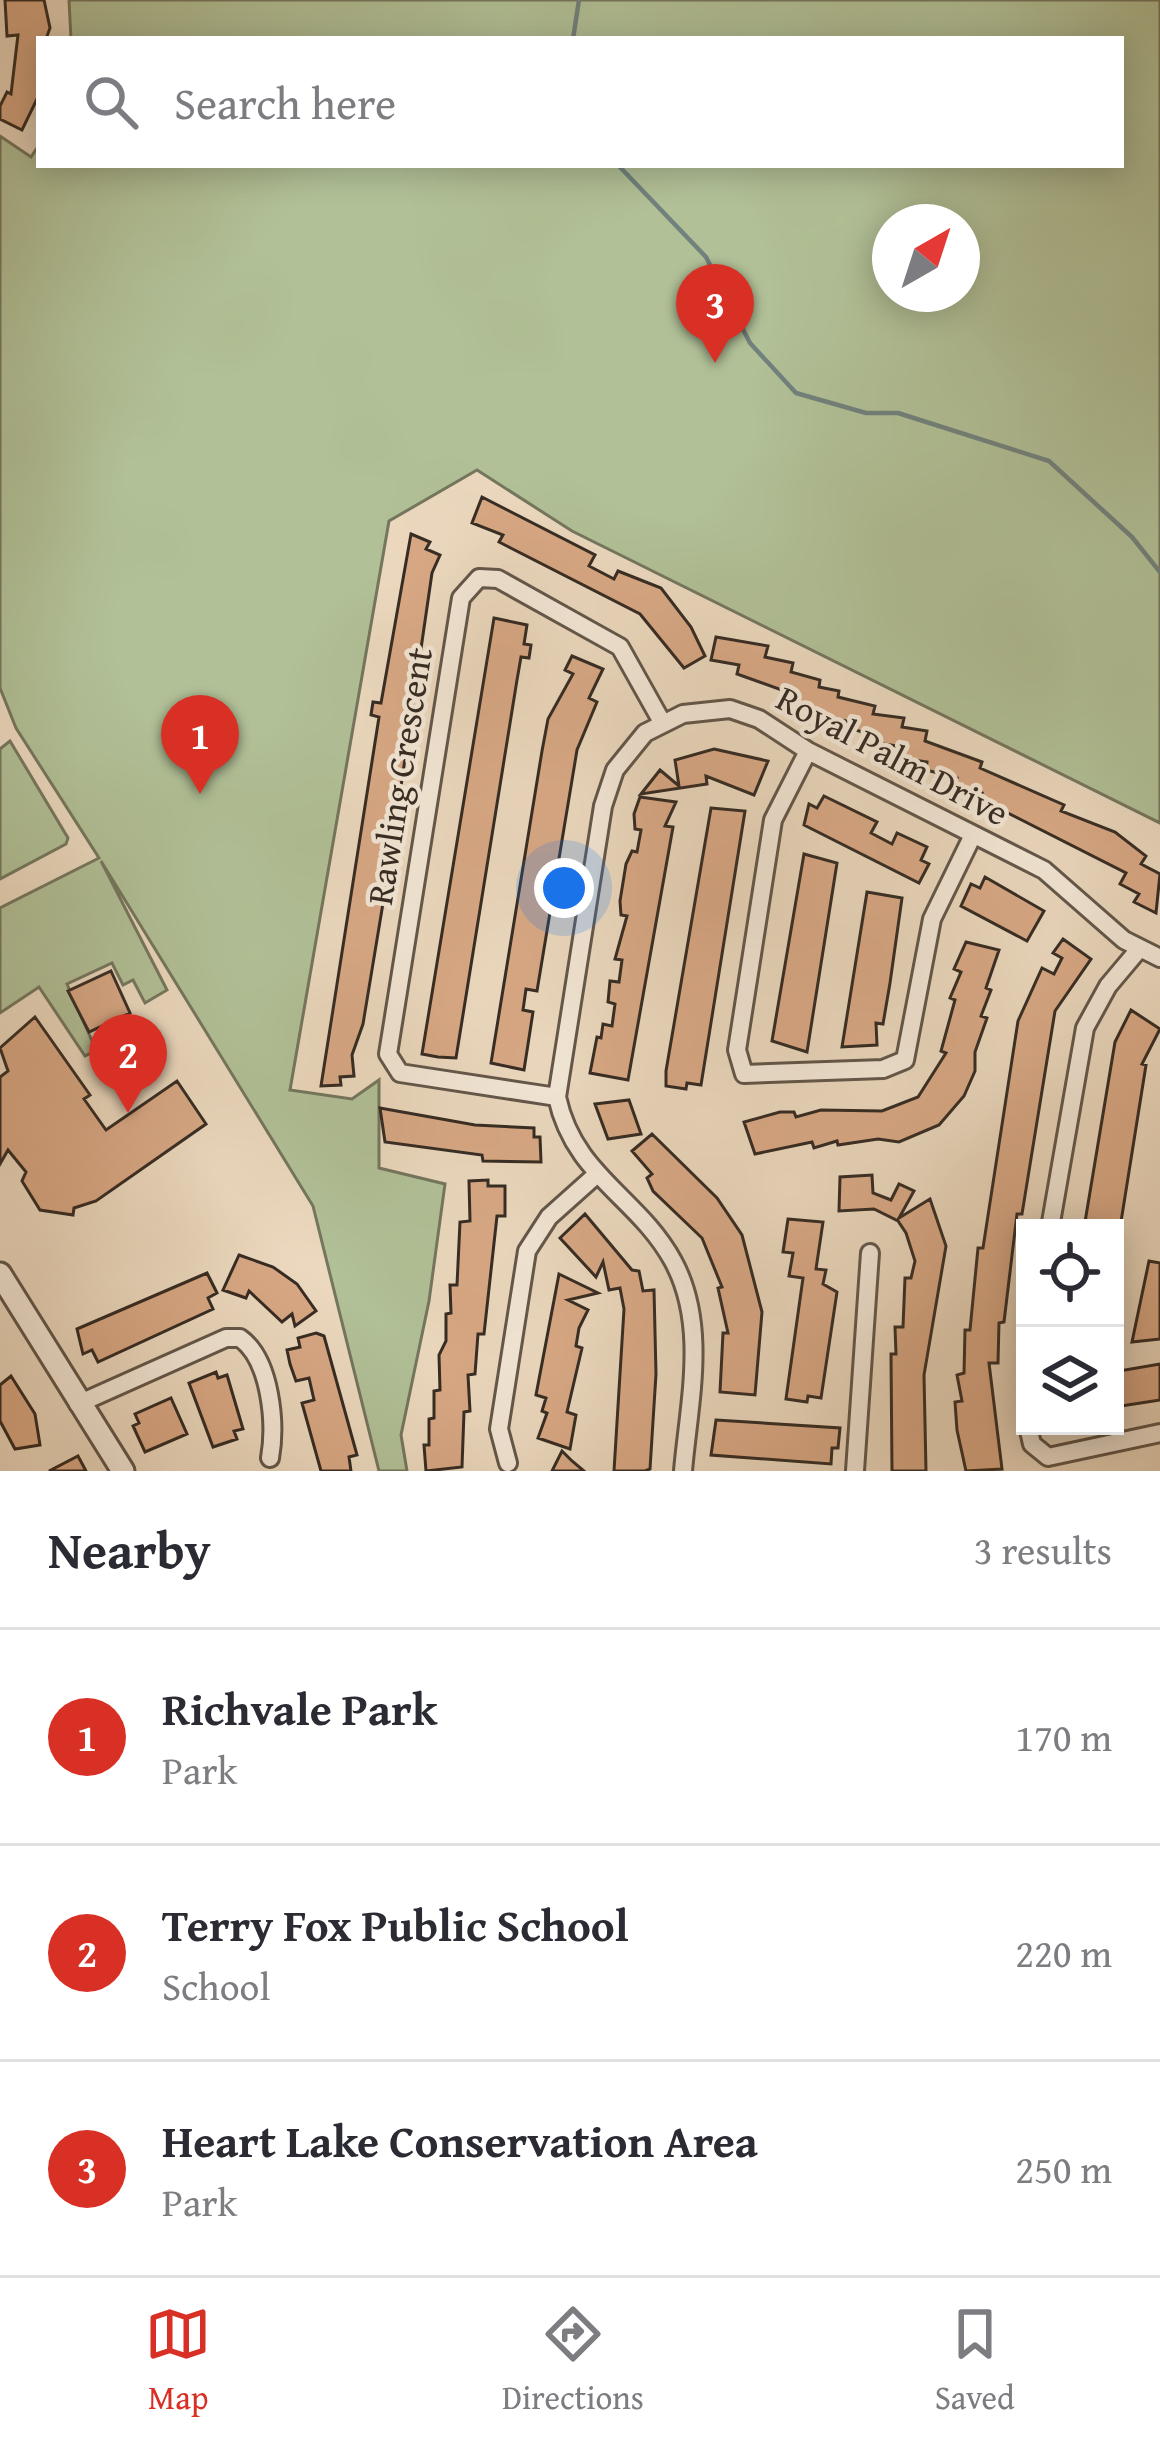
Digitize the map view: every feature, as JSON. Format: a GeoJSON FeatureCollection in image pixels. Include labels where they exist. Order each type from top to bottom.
{"type":"FeatureCollection","features":[{"type":"Feature","properties":{"kind":"street","name":"Rawling Crescent"},"geometry":{"type":"LineString","coordinates":[[557,1097],[400,1073],[388,1054],[461,598],[468,586],[478,578],[498,579],[608,637],[629,657],[662,722]]}},
{"type":"Feature","properties":{"kind":"street","name":"Royal Palm Drive"},"geometry":{"type":"LineString","coordinates":[[662,722],[704,709],[730,710],[759,719],[808,751],[1059,880],[1078,902],[1160,958]]}},
{"type":"Feature","properties":{"kind":"street"},"geometry":{"type":"LineString","coordinates":[[662,722],[625,755],[607,790],[557,1097],[571,1143],[672,1260],[686,1297],[695,1336],[683,1471]]}},
{"type":"Feature","properties":{"kind":"street"},"geometry":{"type":"LineString","coordinates":[[808,751],[773,820],[737,1050],[744,1073],[884,1069],[905,1060],[932,919],[974,836]]}},
{"type":"Feature","properties":{"kind":"street"},"geometry":{"type":"LineString","coordinates":[[1052,1219],[1085,1028],[1108,986],[1140,948]]}},
{"type":"Feature","properties":{"kind":"street"},"geometry":{"type":"LineString","coordinates":[[508,1463],[499,1429],[527,1251],[549,1217],[596,1175]]}},
{"type":"Feature","properties":{"kind":"street"},"geometry":{"type":"LineString","coordinates":[[855,1471],[870,1253]]}},
{"type":"Feature","properties":{"kind":"street"},"geometry":{"type":"LineString","coordinates":[[0,1274],[123,1471]]}},
{"type":"Feature","properties":{"kind":"street"},"geometry":{"type":"LineString","coordinates":[[78,1405],[226,1338],[240,1338],[258,1361],[275,1428],[270,1458]]}},
{"type":"Feature","properties":{"kind":"street"},"geometry":{"type":"LineString","coordinates":[[1030,1435],[1032,1444],[1048,1457],[1160,1433]]}},
{"type":"Feature","properties":{"kind":"green space"},"geometry":{"type":"Polygon","coordinates":[[[69,0],[1160,0],[1160,823],[572,531],[477,470],[389,521],[290,1090],[352,1099],[379,1080],[379,1168],[445,1184],[429,1301],[401,1435],[407,1471],[379,1471],[313,1206],[101,861],[167,990],[145,1003],[133,980],[123,985],[112,963],[67,984],[96,1050],[85,1056],[39,987],[0,1013],[0,908],[99,858],[16,728],[0,688],[0,136],[31,157],[36,150],[36,168],[1124,168],[1124,36],[71,36],[69,0]]]}},
{"type":"Feature","properties":{"kind":"green space"},"geometry":{"type":"Polygon","coordinates":[[[10,741],[68,838],[66,844],[0,879],[0,749],[10,741]]]}},
{"type":"Feature","properties":{"kind":"building"},"geometry":{"type":"Polygon","coordinates":[[[5,0],[44,0],[50,28],[47,36],[36,36],[36,101],[22,130],[0,119],[0,106],[7,92],[11,94],[18,35],[7,36],[5,0]]]}},
{"type":"Feature","properties":{"kind":"building"},"geometry":{"type":"Polygon","coordinates":[[[482,497],[595,555],[589,566],[614,579],[618,571],[661,588],[691,627],[705,656],[684,668],[640,614],[499,542],[503,535],[472,523],[482,497]]]}},
{"type":"Feature","properties":{"kind":"building"},"geometry":{"type":"Polygon","coordinates":[[[411,534],[430,542],[426,549],[440,555],[432,573],[363,1024],[352,1055],[354,1076],[340,1077],[341,1085],[321,1086],[379,717],[371,715],[373,702],[381,703],[411,534]]]}},
{"type":"Feature","properties":{"kind":"building"},"geometry":{"type":"Polygon","coordinates":[[[494,618],[527,625],[524,644],[531,645],[529,658],[521,657],[456,1058],[438,1057],[422,1054],[494,618]]]}},
{"type":"Feature","properties":{"kind":"building"},"geometry":{"type":"Polygon","coordinates":[[[716,637],[768,646],[765,657],[793,663],[791,672],[820,680],[819,687],[839,691],[838,697],[875,706],[873,714],[904,718],[902,727],[927,731],[925,741],[982,762],[980,768],[1064,805],[1061,811],[1115,832],[1146,856],[1141,864],[1160,874],[1156,913],[1134,902],[1139,894],[1120,884],[1126,873],[994,806],[980,798],[982,793],[954,785],[957,778],[926,770],[927,762],[901,758],[903,747],[872,742],[873,735],[845,727],[846,721],[818,715],[819,709],[792,701],[793,694],[737,674],[739,665],[711,660],[716,637]]]}},
{"type":"Feature","properties":{"kind":"building"},"geometry":{"type":"Polygon","coordinates":[[[572,656],[603,669],[589,698],[597,702],[577,750],[537,991],[526,989],[523,1010],[533,1012],[524,1070],[491,1063],[548,719],[573,674],[565,670],[572,656]]]}},
{"type":"Feature","properties":{"kind":"building"},"geometry":{"type":"Polygon","coordinates":[[[714,749],[768,761],[754,795],[706,776],[707,784],[641,794],[660,770],[679,786],[675,760],[714,749]]]}},
{"type":"Feature","properties":{"kind":"building"},"geometry":{"type":"Polygon","coordinates":[[[824,796],[877,822],[871,833],[892,844],[897,833],[927,847],[921,860],[929,864],[919,883],[804,825],[809,804],[817,808],[824,796]]]}},
{"type":"Feature","properties":{"kind":"building"},"geometry":{"type":"Polygon","coordinates":[[[640,797],[676,802],[665,826],[673,827],[628,1080],[590,1073],[603,1024],[612,1026],[615,1004],[608,1002],[610,981],[619,982],[622,960],[615,959],[627,916],[621,915],[620,901],[626,864],[632,851],[637,852],[641,830],[635,829],[634,814],[640,797]]]}},
{"type":"Feature","properties":{"kind":"building"},"geometry":{"type":"Polygon","coordinates":[[[711,808],[745,811],[701,1085],[687,1083],[686,1089],[666,1086],[666,1071],[711,808]]]}},
{"type":"Feature","properties":{"kind":"building"},"geometry":{"type":"Polygon","coordinates":[[[804,854],[837,863],[807,1052],[772,1041],[804,854]]]}},
{"type":"Feature","properties":{"kind":"building"},"geometry":{"type":"Polygon","coordinates":[[[985,877],[1044,911],[1027,941],[961,906],[971,884],[980,888],[985,877]]]}},
{"type":"Feature","properties":{"kind":"building"},"geometry":{"type":"Polygon","coordinates":[[[867,892],[902,898],[890,983],[883,1024],[876,1023],[877,1045],[842,1047],[867,892]]]}},
{"type":"Feature","properties":{"kind":"building"},"geometry":{"type":"Polygon","coordinates":[[[1063,939],[1091,959],[1055,1011],[1022,1214],[1016,1219],[1004,1322],[999,1323],[998,1363],[989,1363],[1002,1469],[966,1471],[955,1402],[962,1401],[957,1375],[964,1373],[965,1330],[970,1330],[978,1248],[983,1248],[1018,1021],[1042,968],[1054,974],[1062,958],[1053,953],[1063,939]]]}},
{"type":"Feature","properties":{"kind":"building"},"geometry":{"type":"Polygon","coordinates":[[[966,942],[999,950],[986,988],[991,990],[981,1016],[987,1018],[975,1052],[975,1071],[964,1096],[939,1125],[899,1142],[878,1139],[838,1145],[837,1141],[814,1148],[812,1142],[755,1154],[744,1122],[780,1112],[794,1112],[796,1117],[821,1110],[882,1111],[918,1097],[946,1053],[941,1051],[955,1000],[950,998],[961,972],[954,969],[966,942]]]}},
{"type":"Feature","properties":{"kind":"building"},"geometry":{"type":"Polygon","coordinates":[[[111,971],[130,1013],[89,1032],[68,991],[111,971]]]}},
{"type":"Feature","properties":{"kind":"building"},"geometry":{"type":"Polygon","coordinates":[[[1131,1010],[1160,1029],[1142,1064],[1146,1065],[1121,1219],[1086,1219],[1115,1042],[1131,1010]]]}},
{"type":"Feature","properties":{"kind":"building"},"geometry":{"type":"Polygon","coordinates":[[[35,1017],[90,1095],[84,1099],[106,1130],[177,1081],[206,1124],[96,1201],[74,1208],[73,1215],[40,1210],[22,1181],[26,1172],[8,1150],[0,1164],[0,1077],[8,1071],[0,1048],[35,1017]]]}},
{"type":"Feature","properties":{"kind":"building"},"geometry":{"type":"Polygon","coordinates":[[[629,1100],[641,1134],[608,1139],[595,1104],[629,1100]]]}},
{"type":"Feature","properties":{"kind":"building"},"geometry":{"type":"Polygon","coordinates":[[[380,1108],[475,1125],[534,1128],[534,1137],[540,1137],[541,1162],[483,1161],[482,1155],[385,1142],[380,1108]]]}},
{"type":"Feature","properties":{"kind":"building"},"geometry":{"type":"Polygon","coordinates":[[[652,1134],[717,1198],[742,1235],[762,1312],[755,1395],[720,1392],[723,1333],[728,1333],[718,1288],[722,1287],[702,1238],[653,1191],[647,1178],[652,1174],[632,1151],[652,1134]]]}},
{"type":"Feature","properties":{"kind":"building"},"geometry":{"type":"Polygon","coordinates":[[[872,1175],[873,1193],[891,1200],[899,1184],[914,1191],[899,1218],[930,1199],[946,1246],[924,1375],[926,1471],[892,1471],[891,1354],[896,1354],[895,1327],[903,1327],[905,1278],[911,1278],[915,1261],[906,1233],[898,1221],[874,1209],[839,1211],[840,1177],[872,1175]]]}},
{"type":"Feature","properties":{"kind":"building"},"geometry":{"type":"Polygon","coordinates":[[[488,1180],[488,1186],[505,1186],[505,1216],[497,1216],[484,1334],[478,1334],[475,1374],[468,1375],[470,1411],[464,1412],[462,1467],[426,1471],[424,1445],[429,1445],[429,1419],[434,1418],[434,1391],[440,1390],[439,1355],[446,1341],[446,1314],[451,1313],[450,1285],[457,1285],[460,1222],[470,1221],[469,1181],[488,1180]]]}},
{"type":"Feature","properties":{"kind":"building"},"geometry":{"type":"Polygon","coordinates":[[[585,1214],[632,1270],[639,1271],[643,1291],[654,1290],[656,1374],[650,1469],[645,1471],[614,1471],[624,1309],[620,1288],[609,1290],[603,1262],[596,1277],[560,1238],[585,1214]]]}},
{"type":"Feature","properties":{"kind":"building"},"geometry":{"type":"Polygon","coordinates":[[[788,1219],[823,1222],[816,1269],[826,1270],[823,1284],[837,1292],[821,1398],[808,1396],[807,1402],[786,1399],[803,1278],[789,1276],[793,1253],[783,1252],[788,1219]]]}},
{"type":"Feature","properties":{"kind":"building"},"geometry":{"type":"Polygon","coordinates":[[[239,1255],[273,1267],[297,1284],[316,1311],[295,1326],[292,1314],[282,1322],[249,1291],[246,1298],[223,1290],[239,1255]]]}},
{"type":"Feature","properties":{"kind":"building"},"geometry":{"type":"Polygon","coordinates":[[[1149,1261],[1160,1263],[1160,1339],[1132,1342],[1149,1261]]]}},
{"type":"Feature","properties":{"kind":"building"},"geometry":{"type":"Polygon","coordinates":[[[207,1273],[217,1293],[208,1298],[213,1309],[98,1362],[92,1350],[83,1354],[77,1329],[207,1273]]]}},
{"type":"Feature","properties":{"kind":"building"},"geometry":{"type":"Polygon","coordinates":[[[559,1274],[598,1293],[568,1300],[588,1310],[579,1328],[576,1346],[582,1348],[567,1412],[576,1415],[570,1449],[538,1438],[547,1413],[542,1411],[546,1398],[536,1395],[559,1274]]]}},
{"type":"Feature","properties":{"kind":"building"},"geometry":{"type":"Polygon","coordinates":[[[316,1333],[324,1336],[357,1455],[349,1457],[351,1471],[321,1471],[302,1403],[314,1400],[309,1378],[296,1381],[290,1364],[287,1350],[300,1347],[298,1338],[316,1333]]]}},
{"type":"Feature","properties":{"kind":"building"},"geometry":{"type":"Polygon","coordinates":[[[1160,1364],[1160,1400],[1124,1406],[1124,1370],[1160,1364]]]}},
{"type":"Feature","properties":{"kind":"building"},"geometry":{"type":"Polygon","coordinates":[[[216,1372],[218,1378],[227,1375],[243,1429],[234,1431],[237,1439],[213,1447],[189,1383],[216,1372]]]}},
{"type":"Feature","properties":{"kind":"building"},"geometry":{"type":"Polygon","coordinates":[[[11,1376],[35,1414],[40,1445],[15,1449],[0,1421],[0,1385],[11,1376]]]}},
{"type":"Feature","properties":{"kind":"building"},"geometry":{"type":"Polygon","coordinates":[[[171,1398],[187,1434],[145,1452],[133,1426],[139,1423],[135,1414],[171,1398]]]}},
{"type":"Feature","properties":{"kind":"building"},"geometry":{"type":"Polygon","coordinates":[[[716,1420],[840,1428],[838,1448],[832,1448],[831,1464],[711,1455],[716,1420]]]}},
{"type":"Feature","properties":{"kind":"building"},"geometry":{"type":"Polygon","coordinates":[[[562,1451],[572,1461],[584,1471],[552,1471],[562,1451]]]}},
{"type":"Feature","properties":{"kind":"building"},"geometry":{"type":"Polygon","coordinates":[[[78,1456],[86,1471],[49,1471],[78,1456]]]}},
{"type":"Feature","properties":{"kind":"waterway"},"geometry":{"type":"LineString","coordinates":[[573,36],[579,0]]}},
{"type":"Feature","properties":{"kind":"waterway"},"geometry":{"type":"LineString","coordinates":[[621,168],[706,257],[750,343],[796,393],[866,413],[898,413],[1049,461],[1132,537],[1160,572]]}},
{"type":"Feature","properties":{"kind":"place","name":"Heart Lake Conservation Area"},"geometry":{"type":"Point","coordinates":[715,363]}},
{"type":"Feature","properties":{"kind":"place","name":"Richvale Park"},"geometry":{"type":"Point","coordinates":[200,794]}},
{"type":"Feature","properties":{"kind":"place","name":"Terry Fox Public School"},"geometry":{"type":"Point","coordinates":[128,1113]}}]}
